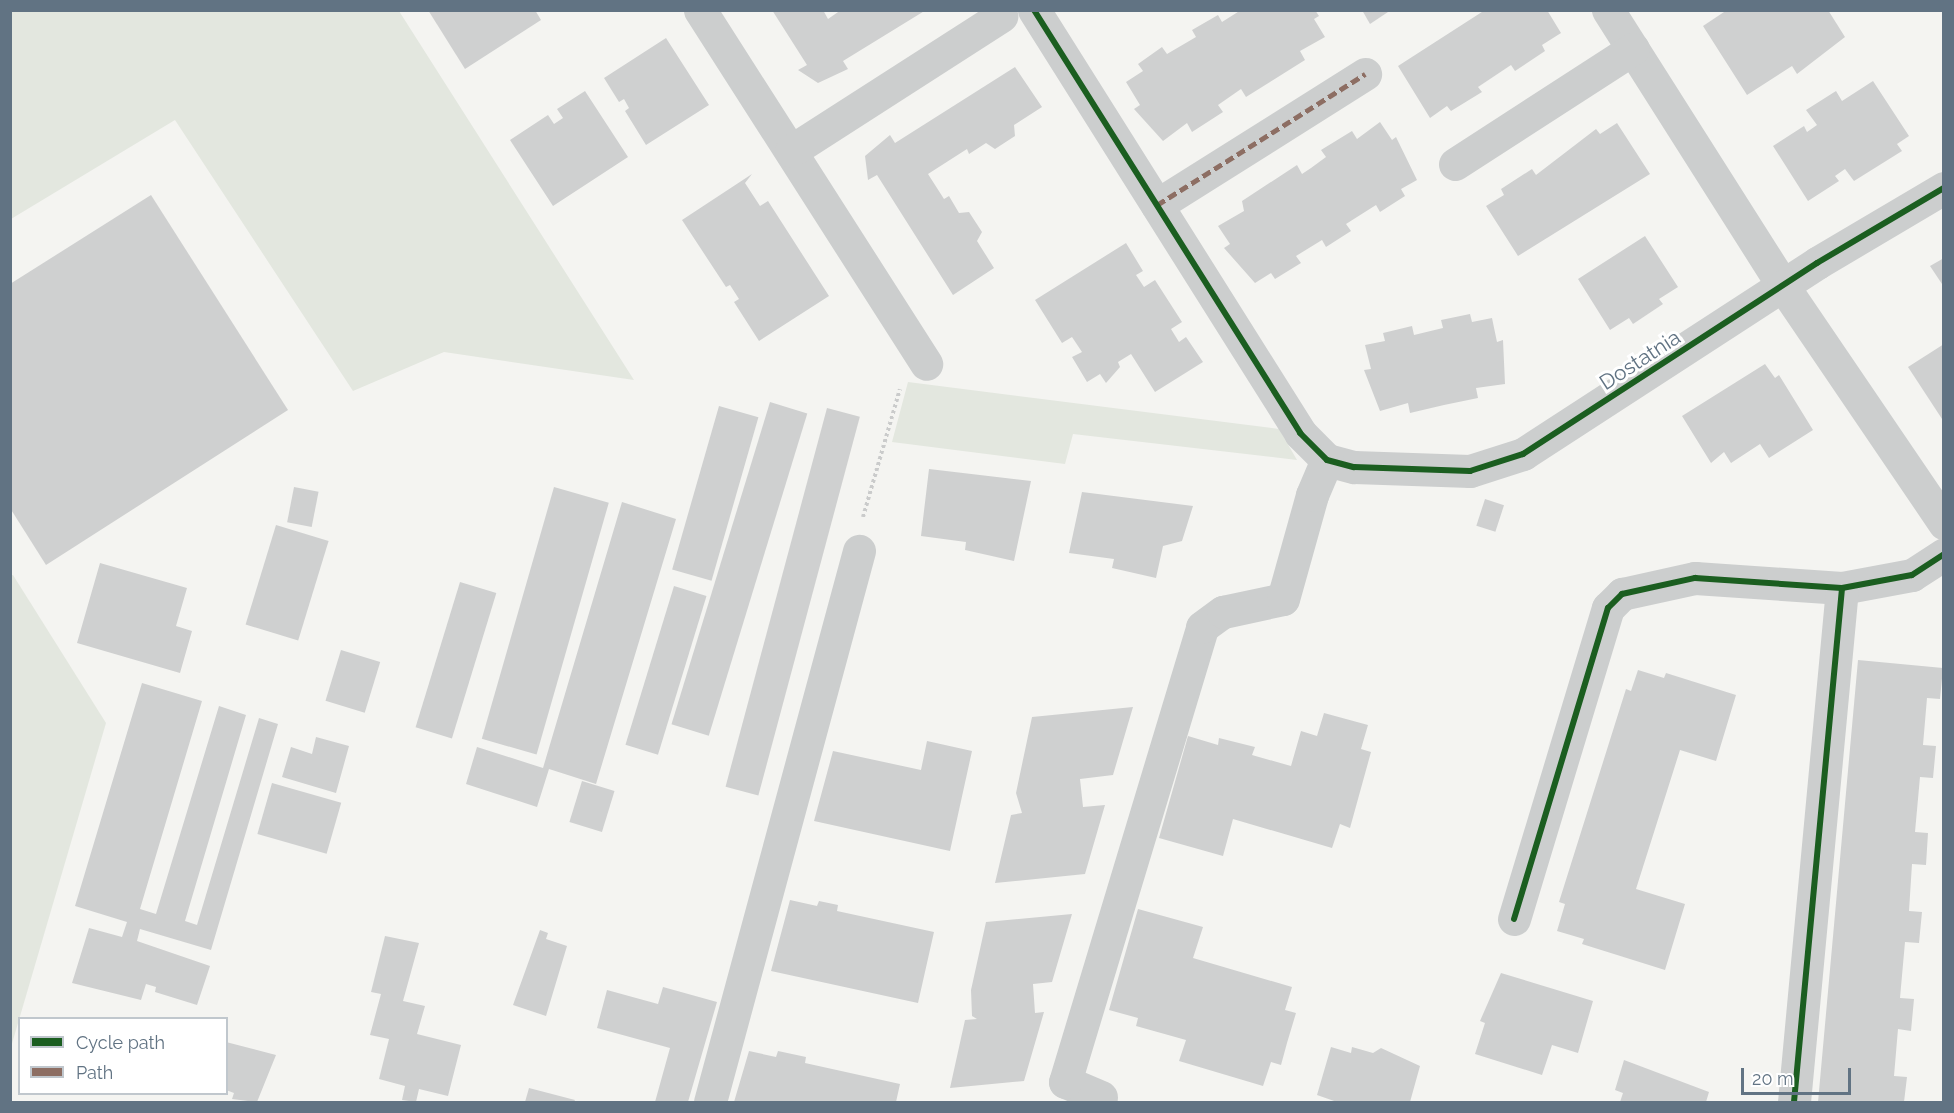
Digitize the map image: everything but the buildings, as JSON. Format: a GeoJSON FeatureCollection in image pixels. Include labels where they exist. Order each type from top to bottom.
{"type":"FeatureCollection","features":[{"type":"Feature","properties":{"kind":"street"},"geometry":{"type":"LineString","coordinates":[[700,10],[922,357]]}},
{"type":"Feature","properties":{"kind":"street"},"geometry":{"type":"LineString","coordinates":[[1034,10],[1300,433],[1328,460],[1312,495],[1283,599],[1222,612],[1202,627],[1065,1082],[1101,1097]]}},
{"type":"Feature","properties":{"kind":"street"},"geometry":{"type":"LineString","coordinates":[[1608,10],[1783,286],[1944,523]]}},
{"type":"Feature","properties":{"kind":"street"},"geometry":{"type":"LineString","coordinates":[[791,151],[1001,16]]}},
{"type":"Feature","properties":{"kind":"street"},"geometry":{"type":"LineString","coordinates":[[1455,164],[1633,49]]}},
{"type":"Feature","properties":{"kind":"street"},"geometry":{"type":"LineString","coordinates":[[1157,205],[1365,74]]}},
{"type":"Feature","properties":{"kind":"street","name":"Dostatnia"},"geometry":{"type":"LineString","coordinates":[[1328,460],[1408,472],[1470,471],[1523,454],[1783,286],[1944,188]]}},
{"type":"Feature","properties":{"kind":"street"},"geometry":{"type":"LineString","coordinates":[[710,1102],[859,551]]}},
{"type":"Feature","properties":{"kind":"street"},"geometry":{"type":"LineString","coordinates":[[1514,919],[1608,608],[1622,594],[1695,578],[1842,588],[1912,575],[1944,554]]}},
{"type":"Feature","properties":{"kind":"street"},"geometry":{"type":"LineString","coordinates":[[1794,1102],[1842,588]]}},
{"type":"Feature","properties":{"kind":"path"},"geometry":{"type":"LineString","coordinates":[[859,551],[858,537],[901,386],[922,357]]}},
{"type":"Feature","properties":{"kind":"shaded area"},"geometry":{"type":"Polygon","coordinates":[[[11,10],[399,11],[634,380],[444,352],[353,391],[175,120],[11,219],[11,10]]]}},
{"type":"Feature","properties":{"kind":"shaded area"},"geometry":{"type":"Polygon","coordinates":[[[908,382],[1279,429],[1297,460],[1073,434],[1065,464],[892,442],[908,382]]]}},
{"type":"Feature","properties":{"kind":"shaded area"},"geometry":{"type":"Polygon","coordinates":[[[13,575],[106,723],[11,1047],[10,576],[13,575]]]}},
{"type":"Feature","properties":{"kind":"marked path"},"geometry":{"type":"LineString","coordinates":[[1157,205],[1365,74]]}},
{"type":"Feature","properties":{"kind":"cycle path"},"geometry":{"type":"LineString","coordinates":[[1034,10],[1300,433],[1327,460],[1354,467],[1470,471],[1523,454],[1817,263],[1944,188]]}},
{"type":"Feature","properties":{"kind":"cycle path"},"geometry":{"type":"LineString","coordinates":[[1514,919],[1608,608],[1622,594],[1695,578],[1842,588],[1912,575],[1944,554]]}},
{"type":"Feature","properties":{"kind":"cycle path"},"geometry":{"type":"LineString","coordinates":[[1794,1102],[1842,588]]}}]}
